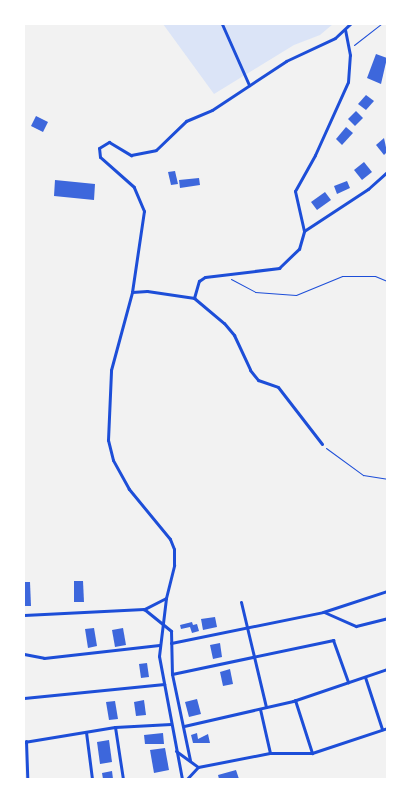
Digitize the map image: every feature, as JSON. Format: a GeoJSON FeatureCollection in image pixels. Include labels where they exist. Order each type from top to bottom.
{"type":"FeatureCollection","features":[{"type":"Feature","properties":{"kind":"street"},"geometry":{"type":"LineString","coordinates":[[222,24],[249,85]]}},
{"type":"Feature","properties":{"kind":"street"},"geometry":{"type":"LineString","coordinates":[[182,779],[164,684],[160,645],[166,598],[174,565],[173,545],[129,489],[113,460],[108,440],[111,370],[132,292],[144,225],[142,204],[126,177],[100,157],[99,148],[109,142],[131,155],[152,152],[186,121],[212,110],[249,85],[345,30],[350,24]]}},
{"type":"Feature","properties":{"kind":"street"},"geometry":{"type":"LineString","coordinates":[[194,298],[198,282],[222,274],[280,268],[295,255],[304,231],[295,191],[315,155],[348,82],[349,48],[345,30]]}},
{"type":"Feature","properties":{"kind":"street"},"geometry":{"type":"LineString","coordinates":[[304,231],[360,195],[387,172]]}},
{"type":"Feature","properties":{"kind":"street"},"geometry":{"type":"LineString","coordinates":[[132,292],[147,290],[194,298],[224,323],[234,335],[250,370],[258,380],[278,387],[322,444]]}},
{"type":"Feature","properties":{"kind":"street"},"geometry":{"type":"LineString","coordinates":[[170,643],[323,612],[387,591]]}},
{"type":"Feature","properties":{"kind":"street"},"geometry":{"type":"LineString","coordinates":[[24,615],[144,609],[166,598]]}},
{"type":"Feature","properties":{"kind":"street"},"geometry":{"type":"LineString","coordinates":[[241,602],[266,707]]}},
{"type":"Feature","properties":{"kind":"street"},"geometry":{"type":"LineString","coordinates":[[144,609],[170,629],[172,674],[190,760]]}},
{"type":"Feature","properties":{"kind":"street"},"geometry":{"type":"LineString","coordinates":[[323,612],[356,626],[387,618]]}},
{"type":"Feature","properties":{"kind":"street"},"geometry":{"type":"LineString","coordinates":[[172,674],[333,640],[348,682]]}},
{"type":"Feature","properties":{"kind":"street"},"geometry":{"type":"LineString","coordinates":[[24,654],[60,657],[160,645]]}},
{"type":"Feature","properties":{"kind":"street"},"geometry":{"type":"LineString","coordinates":[[184,726],[295,700],[387,669]]}},
{"type":"Feature","properties":{"kind":"street"},"geometry":{"type":"LineString","coordinates":[[365,677],[382,729]]}},
{"type":"Feature","properties":{"kind":"street"},"geometry":{"type":"LineString","coordinates":[[24,698],[164,684]]}},
{"type":"Feature","properties":{"kind":"street"},"geometry":{"type":"LineString","coordinates":[[295,700],[312,753]]}},
{"type":"Feature","properties":{"kind":"street"},"geometry":{"type":"LineString","coordinates":[[260,709],[270,753]]}},
{"type":"Feature","properties":{"kind":"street"},"geometry":{"type":"LineString","coordinates":[[27,779],[25,742],[115,727],[171,724]]}},
{"type":"Feature","properties":{"kind":"street"},"geometry":{"type":"LineString","coordinates":[[115,727],[123,779]]}},
{"type":"Feature","properties":{"kind":"street"},"geometry":{"type":"LineString","coordinates":[[188,779],[198,766],[270,753],[312,753],[387,728]]}},
{"type":"Feature","properties":{"kind":"street"},"geometry":{"type":"LineString","coordinates":[[86,732],[92,779]]}},
{"type":"Feature","properties":{"kind":"street"},"geometry":{"type":"LineString","coordinates":[[176,751],[198,766]]}},
{"type":"Feature","properties":{"kind":"path"},"geometry":{"type":"LineString","coordinates":[[349,48],[381,24]]}},
{"type":"Feature","properties":{"kind":"path"},"geometry":{"type":"LineString","coordinates":[[222,274],[255,292],[296,295],[342,276],[375,276],[387,281]]}},
{"type":"Feature","properties":{"kind":"path"},"geometry":{"type":"LineString","coordinates":[[322,444],[347,465],[374,479],[387,478]]}},
{"type":"Feature","properties":{"kind":"shaded area"},"geometry":{"type":"Polygon","coordinates":[[[163,24],[333,24],[320,35],[294,45],[214,94],[163,24]]]}},
{"type":"Feature","properties":{"kind":"building"},"geometry":{"type":"Polygon","coordinates":[[[376,54],[387,58],[381,84],[367,78],[376,54]]]}},
{"type":"Feature","properties":{"kind":"building"},"geometry":{"type":"Polygon","coordinates":[[[366,95],[374,101],[366,110],[358,104],[366,95]]]}},
{"type":"Feature","properties":{"kind":"building"},"geometry":{"type":"Polygon","coordinates":[[[356,111],[363,118],[355,126],[348,119],[356,111]]]}},
{"type":"Feature","properties":{"kind":"building"},"geometry":{"type":"Polygon","coordinates":[[[36,116],[48,122],[43,132],[31,126],[36,116]]]}},
{"type":"Feature","properties":{"kind":"building"},"geometry":{"type":"Polygon","coordinates":[[[346,127],[353,133],[342,145],[336,139],[346,127]]]}},
{"type":"Feature","properties":{"kind":"building"},"geometry":{"type":"Polygon","coordinates":[[[384,138],[387,152],[384,155],[376,145],[384,138]]]}},
{"type":"Feature","properties":{"kind":"building"},"geometry":{"type":"Polygon","coordinates":[[[364,162],[372,172],[362,180],[354,170],[364,162]]]}},
{"type":"Feature","properties":{"kind":"building"},"geometry":{"type":"Polygon","coordinates":[[[175,171],[178,184],[171,185],[168,172],[175,171]]]}},
{"type":"Feature","properties":{"kind":"building"},"geometry":{"type":"Polygon","coordinates":[[[199,178],[200,185],[180,188],[179,180],[199,178]]]}},
{"type":"Feature","properties":{"kind":"building"},"geometry":{"type":"Polygon","coordinates":[[[55,180],[95,184],[94,200],[54,196],[55,180]]]}},
{"type":"Feature","properties":{"kind":"building"},"geometry":{"type":"Polygon","coordinates":[[[347,181],[350,188],[337,194],[334,186],[347,181]]]}},
{"type":"Feature","properties":{"kind":"building"},"geometry":{"type":"Polygon","coordinates":[[[325,192],[331,200],[317,210],[311,202],[325,192]]]}},
{"type":"Feature","properties":{"kind":"building"},"geometry":{"type":"Polygon","coordinates":[[[74,581],[83,581],[84,602],[74,602],[74,581]]]}},
{"type":"Feature","properties":{"kind":"building"},"geometry":{"type":"Polygon","coordinates":[[[24,582],[30,582],[31,606],[24,606],[24,582]]]}},
{"type":"Feature","properties":{"kind":"building"},"geometry":{"type":"Polygon","coordinates":[[[215,617],[217,627],[203,630],[201,619],[215,617]]]}},
{"type":"Feature","properties":{"kind":"building"},"geometry":{"type":"Polygon","coordinates":[[[192,622],[193,625],[197,624],[199,631],[192,633],[190,627],[181,629],[180,625],[192,622]]]}},
{"type":"Feature","properties":{"kind":"building"},"geometry":{"type":"Polygon","coordinates":[[[94,628],[97,646],[88,648],[85,629],[94,628]]]}},
{"type":"Feature","properties":{"kind":"building"},"geometry":{"type":"Polygon","coordinates":[[[123,628],[126,645],[115,647],[112,630],[123,628]]]}},
{"type":"Feature","properties":{"kind":"building"},"geometry":{"type":"Polygon","coordinates":[[[220,643],[222,657],[213,659],[210,645],[220,643]]]}},
{"type":"Feature","properties":{"kind":"building"},"geometry":{"type":"Polygon","coordinates":[[[147,663],[149,677],[141,678],[139,664],[147,663]]]}},
{"type":"Feature","properties":{"kind":"building"},"geometry":{"type":"Polygon","coordinates":[[[230,669],[233,684],[223,686],[220,672],[230,669]]]}},
{"type":"Feature","properties":{"kind":"building"},"geometry":{"type":"Polygon","coordinates":[[[197,699],[201,714],[189,717],[185,702],[197,699]]]}},
{"type":"Feature","properties":{"kind":"building"},"geometry":{"type":"Polygon","coordinates":[[[144,700],[146,715],[136,716],[134,702],[144,700]]]}},
{"type":"Feature","properties":{"kind":"building"},"geometry":{"type":"Polygon","coordinates":[[[115,701],[118,719],[109,720],[106,702],[115,701]]]}},
{"type":"Feature","properties":{"kind":"building"},"geometry":{"type":"Polygon","coordinates":[[[163,733],[164,744],[145,744],[144,735],[163,733]]]}},
{"type":"Feature","properties":{"kind":"building"},"geometry":{"type":"Polygon","coordinates":[[[197,733],[198,739],[208,734],[210,743],[193,743],[191,735],[197,733]]]}},
{"type":"Feature","properties":{"kind":"building"},"geometry":{"type":"Polygon","coordinates":[[[109,740],[112,762],[100,764],[97,742],[109,740]]]}},
{"type":"Feature","properties":{"kind":"building"},"geometry":{"type":"Polygon","coordinates":[[[165,748],[169,770],[154,773],[150,750],[165,748]]]}},
{"type":"Feature","properties":{"kind":"building"},"geometry":{"type":"Polygon","coordinates":[[[236,770],[239,779],[219,779],[218,775],[236,770]]]}},
{"type":"Feature","properties":{"kind":"building"},"geometry":{"type":"Polygon","coordinates":[[[112,771],[113,779],[103,779],[102,773],[112,771]]]}}]}
